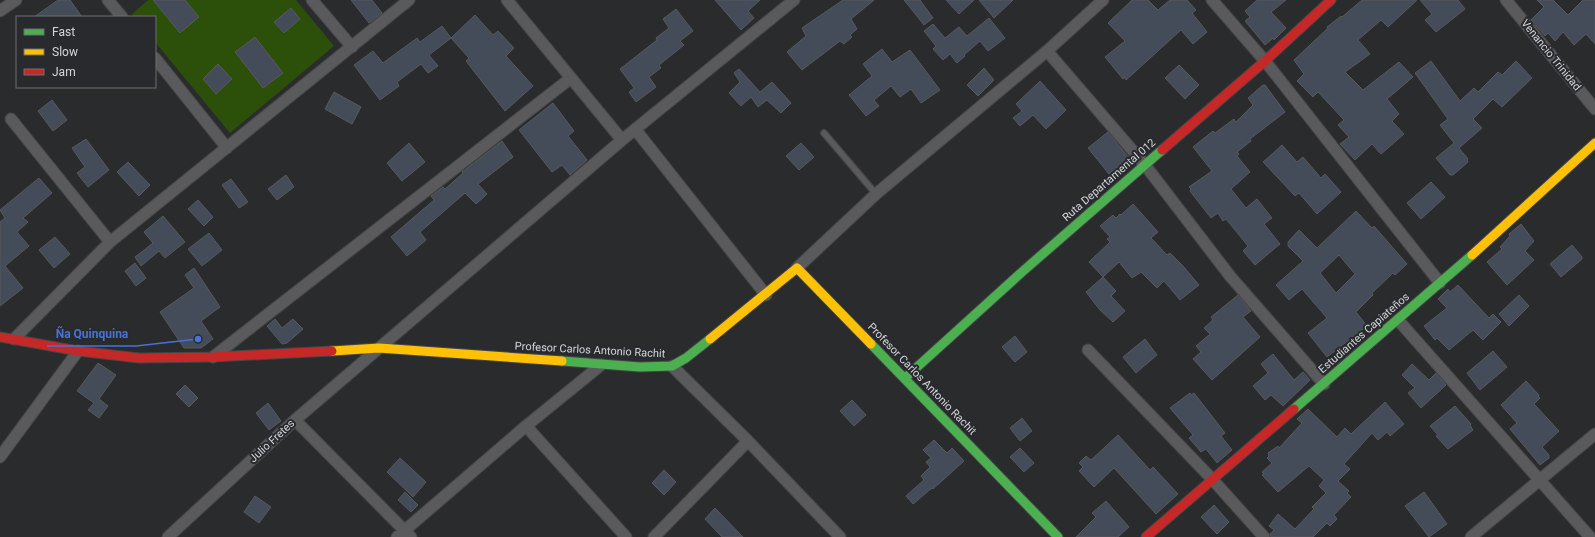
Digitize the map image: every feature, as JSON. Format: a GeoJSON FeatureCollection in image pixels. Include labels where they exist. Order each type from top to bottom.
{"type":"FeatureCollection","features":[{"type":"Feature","properties":{"kind":"main road","name":"Ruta Departamental 012"},"geometry":{"type":"LineString","coordinates":[[904,378],[1145,164],[1266,61],[1330,0]]}},
{"type":"Feature","properties":{"kind":"main road","name":"Estudiantes Capiateños"},"geometry":{"type":"LineString","coordinates":[[1146,537],[1398,320],[1595,143]]}},
{"type":"Feature","properties":{"kind":"main road","name":"Profesor Carlos Antonio Rachit"},"geometry":{"type":"LineString","coordinates":[[0,337],[78,351],[139,358],[379,348],[435,350],[601,365],[672,366],[686,358],[798,268],[1058,537]]}},
{"type":"Feature","properties":{"kind":"street"},"geometry":{"type":"LineString","coordinates":[[0,11],[16,0]]}},
{"type":"Feature","properties":{"kind":"street"},"geometry":{"type":"LineString","coordinates":[[108,0],[121,16]]}},
{"type":"Feature","properties":{"kind":"street"},"geometry":{"type":"LineString","coordinates":[[312,0],[352,47]]}},
{"type":"Feature","properties":{"kind":"street"},"geometry":{"type":"LineString","coordinates":[[14,339],[110,242],[409,0]]}},
{"type":"Feature","properties":{"kind":"street"},"geometry":{"type":"LineString","coordinates":[[507,0],[622,140]]}},
{"type":"Feature","properties":{"kind":"street","name":"Julio Fretes"},"geometry":{"type":"LineString","coordinates":[[168,537],[295,420],[635,129],[794,0]]}},
{"type":"Feature","properties":{"kind":"street"},"geometry":{"type":"LineString","coordinates":[[798,268],[876,194],[1047,51],[1103,0]]}},
{"type":"Feature","properties":{"kind":"street"},"geometry":{"type":"LineString","coordinates":[[1212,0],[1266,61],[1440,283]]}},
{"type":"Feature","properties":{"kind":"street","name":"Venancio Trinidad"},"geometry":{"type":"LineString","coordinates":[[1506,0],[1595,109]]}},
{"type":"Feature","properties":{"kind":"street"},"geometry":{"type":"LineString","coordinates":[[1047,51],[1145,164],[1230,276],[1324,384]]}},
{"type":"Feature","properties":{"kind":"street"},"geometry":{"type":"LineString","coordinates":[[156,59],[228,148]]}},
{"type":"Feature","properties":{"kind":"street"},"geometry":{"type":"LineString","coordinates":[[212,356],[571,78]]}},
{"type":"Feature","properties":{"kind":"street"},"geometry":{"type":"LineString","coordinates":[[11,119],[110,242]]}},
{"type":"Feature","properties":{"kind":"street"},"geometry":{"type":"LineString","coordinates":[[635,129],[766,295]]}},
{"type":"Feature","properties":{"kind":"street"},"geometry":{"type":"LineString","coordinates":[[1398,320],[1590,537]]}},
{"type":"Feature","properties":{"kind":"street"},"geometry":{"type":"LineString","coordinates":[[1088,350],[1213,480],[1264,537]]}},
{"type":"Feature","properties":{"kind":"street"},"geometry":{"type":"LineString","coordinates":[[0,457],[78,351]]}},
{"type":"Feature","properties":{"kind":"street"},"geometry":{"type":"LineString","coordinates":[[295,420],[404,535],[526,426],[601,365]]}},
{"type":"Feature","properties":{"kind":"street"},"geometry":{"type":"LineString","coordinates":[[672,366],[748,441],[840,537]]}},
{"type":"Feature","properties":{"kind":"street"},"geometry":{"type":"LineString","coordinates":[[526,426],[626,537]]}},
{"type":"Feature","properties":{"kind":"street"},"geometry":{"type":"LineString","coordinates":[[1471,537],[1595,434]]}},
{"type":"Feature","properties":{"kind":"street"},"geometry":{"type":"LineString","coordinates":[[654,537],[748,441]]}},
{"type":"Feature","properties":{"kind":"lane"},"geometry":{"type":"LineString","coordinates":[[824,133],[876,194]]}},
{"type":"Feature","properties":{"kind":"green space"},"geometry":{"type":"Polygon","coordinates":[[[148,0],[296,0],[334,46],[230,133],[156,43],[156,16],[133,16],[132,14],[148,0]]]}},
{"type":"Feature","properties":{"kind":"building"},"geometry":{"type":"Polygon","coordinates":[[[58,0],[70,0],[81,16],[35,16],[58,0]]]}},
{"type":"Feature","properties":{"kind":"building"},"geometry":{"type":"Polygon","coordinates":[[[153,0],[185,0],[199,17],[180,33],[153,0]]]}},
{"type":"Feature","properties":{"kind":"building"},"geometry":{"type":"Polygon","coordinates":[[[351,0],[372,0],[382,13],[369,23],[351,0]]]}},
{"type":"Feature","properties":{"kind":"building"},"geometry":{"type":"Polygon","coordinates":[[[715,0],[760,0],[748,11],[754,18],[741,30],[715,0]]]}},
{"type":"Feature","properties":{"kind":"building"},"geometry":{"type":"Polygon","coordinates":[[[843,0],[874,0],[851,19],[857,29],[850,35],[852,37],[844,44],[840,41],[802,70],[787,52],[806,36],[802,28],[843,0]]]}},
{"type":"Feature","properties":{"kind":"building"},"geometry":{"type":"Polygon","coordinates":[[[904,0],[920,0],[933,18],[924,25],[904,0]]]}},
{"type":"Feature","properties":{"kind":"building"},"geometry":{"type":"Polygon","coordinates":[[[946,0],[974,0],[959,14],[946,0]]]}},
{"type":"Feature","properties":{"kind":"building"},"geometry":{"type":"Polygon","coordinates":[[[979,0],[1013,0],[994,18],[979,0]]]}},
{"type":"Feature","properties":{"kind":"building"},"geometry":{"type":"Polygon","coordinates":[[[1132,0],[1148,0],[1158,10],[1170,0],[1187,0],[1196,10],[1192,13],[1207,32],[1193,44],[1181,30],[1126,80],[1124,77],[1123,79],[1105,57],[1125,41],[1108,23],[1132,0]]]}},
{"type":"Feature","properties":{"kind":"building"},"geometry":{"type":"Polygon","coordinates":[[[1257,0],[1286,0],[1271,12],[1286,28],[1274,40],[1273,38],[1265,45],[1245,21],[1250,17],[1245,11],[1257,0]]]}},
{"type":"Feature","properties":{"kind":"building"},"geometry":{"type":"Polygon","coordinates":[[[1362,0],[1417,0],[1388,27],[1381,20],[1358,40],[1370,54],[1345,72],[1363,90],[1399,62],[1413,77],[1387,99],[1399,114],[1392,121],[1404,134],[1381,154],[1372,144],[1355,160],[1340,144],[1349,137],[1338,125],[1344,120],[1318,92],[1313,97],[1297,81],[1304,74],[1294,60],[1328,28],[1327,27],[1341,16],[1342,17],[1362,0]]]}},
{"type":"Feature","properties":{"kind":"building"},"geometry":{"type":"Polygon","coordinates":[[[1420,0],[1458,0],[1465,9],[1436,32],[1425,20],[1432,14],[1420,0]]]}},
{"type":"Feature","properties":{"kind":"building"},"geometry":{"type":"Polygon","coordinates":[[[1537,0],[1553,0],[1568,15],[1583,0],[1595,0],[1595,44],[1586,34],[1574,45],[1563,32],[1555,41],[1548,33],[1545,36],[1531,20],[1544,7],[1537,0]]]}},
{"type":"Feature","properties":{"kind":"building"},"geometry":{"type":"Polygon","coordinates":[[[291,8],[300,19],[284,33],[274,22],[291,8]]]}},
{"type":"Feature","properties":{"kind":"building"},"geometry":{"type":"Polygon","coordinates":[[[676,9],[693,31],[680,41],[684,45],[659,65],[661,68],[649,77],[656,87],[636,102],[629,92],[634,88],[620,69],[657,40],[656,38],[669,28],[663,19],[676,9]]]}},
{"type":"Feature","properties":{"kind":"building"},"geometry":{"type":"Polygon","coordinates":[[[475,15],[493,35],[498,31],[514,48],[506,56],[533,86],[505,111],[466,61],[469,58],[451,38],[475,15]]]}},
{"type":"Feature","properties":{"kind":"building"},"geometry":{"type":"Polygon","coordinates":[[[989,18],[1005,38],[988,51],[980,41],[957,63],[950,54],[943,60],[933,49],[936,46],[924,31],[933,24],[945,38],[959,27],[967,36],[989,18]]]}},
{"type":"Feature","properties":{"kind":"building"},"geometry":{"type":"Polygon","coordinates":[[[442,26],[451,38],[429,55],[438,66],[428,73],[421,64],[397,82],[399,86],[380,100],[354,65],[373,51],[383,63],[417,38],[420,42],[442,26]]]}},
{"type":"Feature","properties":{"kind":"building"},"geometry":{"type":"Polygon","coordinates":[[[255,37],[283,73],[263,88],[235,52],[255,37]]]}},
{"type":"Feature","properties":{"kind":"building"},"geometry":{"type":"Polygon","coordinates":[[[882,49],[892,62],[910,50],[940,90],[921,103],[911,89],[900,97],[891,86],[874,100],[879,106],[866,116],[849,95],[872,76],[863,64],[882,49]]]}},
{"type":"Feature","properties":{"kind":"building"},"geometry":{"type":"Polygon","coordinates":[[[1431,61],[1460,101],[1474,88],[1478,92],[1498,72],[1502,75],[1516,61],[1532,78],[1502,107],[1493,99],[1473,119],[1482,128],[1459,148],[1468,159],[1468,162],[1453,175],[1450,175],[1436,158],[1454,143],[1440,125],[1448,119],[1415,73],[1431,61]]]}},
{"type":"Feature","properties":{"kind":"building"},"geometry":{"type":"Polygon","coordinates":[[[218,64],[232,79],[216,94],[203,79],[218,64]]]}},
{"type":"Feature","properties":{"kind":"building"},"geometry":{"type":"Polygon","coordinates":[[[1179,65],[1199,85],[1185,99],[1165,78],[1179,65]]]}},
{"type":"Feature","properties":{"kind":"building"},"geometry":{"type":"Polygon","coordinates":[[[984,68],[994,80],[978,96],[967,85],[984,68]]]}},
{"type":"Feature","properties":{"kind":"building"},"geometry":{"type":"Polygon","coordinates":[[[739,69],[760,92],[772,82],[791,103],[781,113],[767,100],[758,107],[751,97],[741,106],[729,93],[740,82],[734,73],[739,69]]]}},
{"type":"Feature","properties":{"kind":"building"},"geometry":{"type":"Polygon","coordinates":[[[1040,81],[1066,110],[1046,129],[1033,115],[1020,126],[1013,118],[1022,111],[1016,104],[1040,81]]]}},
{"type":"Feature","properties":{"kind":"building"},"geometry":{"type":"Polygon","coordinates":[[[1263,85],[1265,85],[1285,112],[1250,139],[1251,141],[1237,152],[1239,154],[1237,156],[1250,172],[1231,189],[1246,208],[1257,199],[1272,218],[1264,224],[1280,244],[1255,265],[1243,251],[1248,246],[1226,219],[1223,221],[1218,213],[1211,218],[1190,191],[1191,189],[1189,187],[1212,171],[1193,147],[1213,131],[1215,133],[1234,119],[1236,122],[1253,105],[1248,98],[1263,85]]]}},
{"type":"Feature","properties":{"kind":"building"},"geometry":{"type":"Polygon","coordinates":[[[334,92],[361,107],[352,124],[325,109],[334,92]]]}},
{"type":"Feature","properties":{"kind":"building"},"geometry":{"type":"Polygon","coordinates":[[[52,100],[67,120],[53,131],[38,111],[52,100]]]}},
{"type":"Feature","properties":{"kind":"building"},"geometry":{"type":"Polygon","coordinates":[[[553,103],[574,131],[568,136],[587,160],[570,175],[562,165],[552,172],[519,130],[553,103]]]}},
{"type":"Feature","properties":{"kind":"building"},"geometry":{"type":"Polygon","coordinates":[[[1108,132],[1129,158],[1109,174],[1088,148],[1108,132]]]}},
{"type":"Feature","properties":{"kind":"building"},"geometry":{"type":"Polygon","coordinates":[[[86,139],[109,170],[88,187],[77,173],[85,167],[72,148],[86,139]]]}},
{"type":"Feature","properties":{"kind":"building"},"geometry":{"type":"Polygon","coordinates":[[[502,141],[513,157],[478,184],[487,194],[476,204],[465,193],[420,232],[426,240],[407,256],[391,237],[434,200],[431,196],[443,187],[445,189],[463,173],[462,172],[502,141]]]}},
{"type":"Feature","properties":{"kind":"building"},"geometry":{"type":"Polygon","coordinates":[[[409,143],[425,162],[402,181],[387,163],[409,143]]]}},
{"type":"Feature","properties":{"kind":"building"},"geometry":{"type":"Polygon","coordinates":[[[801,143],[814,157],[799,170],[786,156],[801,143]]]}},
{"type":"Feature","properties":{"kind":"building"},"geometry":{"type":"Polygon","coordinates":[[[1282,145],[1297,162],[1303,157],[1321,178],[1325,174],[1341,192],[1317,214],[1299,193],[1295,196],[1263,162],[1282,145]]]}},
{"type":"Feature","properties":{"kind":"building"},"geometry":{"type":"Polygon","coordinates":[[[128,162],[150,185],[139,196],[117,172],[128,162]]]}},
{"type":"Feature","properties":{"kind":"building"},"geometry":{"type":"Polygon","coordinates":[[[286,175],[294,187],[277,200],[268,189],[286,175]]]}},
{"type":"Feature","properties":{"kind":"building"},"geometry":{"type":"Polygon","coordinates":[[[39,178],[52,193],[23,218],[28,222],[17,232],[29,246],[5,266],[23,288],[0,306],[0,222],[5,218],[0,210],[39,178]]]}},
{"type":"Feature","properties":{"kind":"building"},"geometry":{"type":"Polygon","coordinates":[[[231,179],[248,202],[239,208],[222,185],[231,179]]]}},
{"type":"Feature","properties":{"kind":"building"},"geometry":{"type":"Polygon","coordinates":[[[1431,182],[1445,197],[1421,219],[1407,203],[1431,182]]]}},
{"type":"Feature","properties":{"kind":"building"},"geometry":{"type":"Polygon","coordinates":[[[198,200],[213,217],[204,226],[188,209],[198,200]]]}},
{"type":"Feature","properties":{"kind":"building"},"geometry":{"type":"Polygon","coordinates":[[[1133,204],[1158,232],[1151,238],[1167,255],[1170,253],[1199,285],[1180,300],[1164,281],[1157,288],[1141,272],[1132,278],[1119,262],[1103,277],[1089,262],[1110,242],[1107,239],[1110,237],[1100,226],[1113,215],[1116,218],[1120,214],[1121,215],[1133,204]]]}},
{"type":"Feature","properties":{"kind":"building"},"geometry":{"type":"Polygon","coordinates":[[[1356,211],[1372,228],[1374,226],[1407,264],[1395,275],[1393,273],[1372,293],[1373,295],[1356,312],[1367,326],[1327,357],[1308,333],[1327,318],[1302,289],[1289,300],[1276,285],[1303,261],[1288,246],[1288,242],[1299,230],[1317,248],[1356,211]],[[1339,255],[1320,273],[1336,293],[1355,274],[1339,255]]]}},
{"type":"Feature","properties":{"kind":"building"},"geometry":{"type":"Polygon","coordinates":[[[163,216],[185,242],[165,258],[159,251],[141,266],[135,257],[153,243],[144,232],[163,216]]]}},
{"type":"Feature","properties":{"kind":"building"},"geometry":{"type":"Polygon","coordinates":[[[1521,224],[1534,241],[1525,251],[1534,260],[1507,285],[1487,262],[1502,249],[1500,247],[1510,236],[1509,234],[1521,224]]]}},
{"type":"Feature","properties":{"kind":"building"},"geometry":{"type":"Polygon","coordinates":[[[209,233],[222,250],[202,266],[188,249],[209,233]]]}},
{"type":"Feature","properties":{"kind":"building"},"geometry":{"type":"Polygon","coordinates":[[[55,237],[70,254],[54,268],[39,250],[55,237]]]}},
{"type":"Feature","properties":{"kind":"building"},"geometry":{"type":"Polygon","coordinates":[[[1572,245],[1582,259],[1561,277],[1550,264],[1572,245]]]}},
{"type":"Feature","properties":{"kind":"building"},"geometry":{"type":"Polygon","coordinates":[[[135,263],[146,278],[136,286],[125,271],[135,263]]]}},
{"type":"Feature","properties":{"kind":"building"},"geometry":{"type":"Polygon","coordinates":[[[194,268],[220,307],[201,321],[213,339],[201,348],[184,348],[160,312],[194,288],[185,275],[194,268]]]}},
{"type":"Feature","properties":{"kind":"building"},"geometry":{"type":"Polygon","coordinates":[[[1103,277],[1116,291],[1111,296],[1125,311],[1113,322],[1100,310],[1086,292],[1103,277]]]}},
{"type":"Feature","properties":{"kind":"building"},"geometry":{"type":"Polygon","coordinates":[[[1458,285],[1489,318],[1493,314],[1501,322],[1483,340],[1473,330],[1449,350],[1437,338],[1435,340],[1424,326],[1447,308],[1438,299],[1448,289],[1450,292],[1458,285]]]}},
{"type":"Feature","properties":{"kind":"building"},"geometry":{"type":"Polygon","coordinates":[[[1238,295],[1251,311],[1243,317],[1260,337],[1212,380],[1193,359],[1201,352],[1196,346],[1210,334],[1204,328],[1213,320],[1211,317],[1238,295]]]}},
{"type":"Feature","properties":{"kind":"building"},"geometry":{"type":"Polygon","coordinates":[[[1519,295],[1529,306],[1509,326],[1499,314],[1519,295]]]}},
{"type":"Feature","properties":{"kind":"building"},"geometry":{"type":"Polygon","coordinates":[[[275,319],[282,328],[293,319],[303,329],[287,343],[282,344],[267,326],[275,319]]]}},
{"type":"Feature","properties":{"kind":"building"},"geometry":{"type":"Polygon","coordinates":[[[1015,336],[1027,352],[1015,362],[1002,347],[1015,336]]]}},
{"type":"Feature","properties":{"kind":"building"},"geometry":{"type":"Polygon","coordinates":[[[1145,339],[1157,355],[1136,373],[1123,357],[1145,339]]]}},
{"type":"Feature","properties":{"kind":"building"},"geometry":{"type":"Polygon","coordinates":[[[1493,351],[1507,367],[1480,390],[1467,373],[1493,351]]]}},
{"type":"Feature","properties":{"kind":"building"},"geometry":{"type":"Polygon","coordinates":[[[1273,354],[1294,380],[1303,372],[1310,380],[1283,406],[1271,395],[1265,400],[1253,386],[1268,373],[1261,364],[1273,354]]]}},
{"type":"Feature","properties":{"kind":"building"},"geometry":{"type":"Polygon","coordinates":[[[98,363],[116,375],[99,399],[108,406],[99,418],[88,410],[94,403],[77,391],[98,363]]]}},
{"type":"Feature","properties":{"kind":"building"},"geometry":{"type":"Polygon","coordinates":[[[1412,364],[1429,380],[1436,373],[1446,385],[1421,408],[1408,393],[1415,388],[1402,375],[1412,364]]]}},
{"type":"Feature","properties":{"kind":"building"},"geometry":{"type":"Polygon","coordinates":[[[1526,381],[1539,395],[1538,396],[1540,398],[1534,404],[1559,431],[1542,447],[1549,455],[1549,458],[1540,465],[1510,429],[1517,423],[1501,405],[1526,381]]]}},
{"type":"Feature","properties":{"kind":"building"},"geometry":{"type":"Polygon","coordinates":[[[185,385],[198,398],[189,407],[176,394],[185,385]]]}},
{"type":"Feature","properties":{"kind":"building"},"geometry":{"type":"Polygon","coordinates":[[[1190,393],[1191,395],[1194,393],[1225,433],[1221,436],[1232,450],[1217,463],[1206,449],[1201,452],[1189,438],[1193,435],[1170,408],[1190,393]]]}},
{"type":"Feature","properties":{"kind":"building"},"geometry":{"type":"Polygon","coordinates":[[[852,400],[866,415],[854,426],[840,411],[852,400]]]}},
{"type":"Feature","properties":{"kind":"building"},"geometry":{"type":"Polygon","coordinates":[[[1385,402],[1404,424],[1390,436],[1387,432],[1378,440],[1372,433],[1344,464],[1350,469],[1338,481],[1349,491],[1347,493],[1351,497],[1334,515],[1337,519],[1330,526],[1327,523],[1313,537],[1271,537],[1270,534],[1274,530],[1269,526],[1278,514],[1295,529],[1314,509],[1312,507],[1326,493],[1319,486],[1324,480],[1309,466],[1278,492],[1262,475],[1264,474],[1262,472],[1272,463],[1267,458],[1269,456],[1268,453],[1278,446],[1279,448],[1302,423],[1297,419],[1308,409],[1337,437],[1345,428],[1351,434],[1385,402]]]}},
{"type":"Feature","properties":{"kind":"building"},"geometry":{"type":"Polygon","coordinates":[[[268,403],[281,421],[269,430],[256,413],[268,403]]]}},
{"type":"Feature","properties":{"kind":"building"},"geometry":{"type":"Polygon","coordinates":[[[1455,406],[1471,424],[1470,425],[1473,430],[1448,449],[1436,436],[1438,435],[1430,426],[1455,406]]]}},
{"type":"Feature","properties":{"kind":"building"},"geometry":{"type":"Polygon","coordinates":[[[1022,418],[1032,431],[1020,441],[1010,428],[1022,418]]]}},
{"type":"Feature","properties":{"kind":"building"},"geometry":{"type":"Polygon","coordinates":[[[1118,435],[1150,470],[1153,467],[1178,494],[1156,514],[1114,468],[1094,487],[1079,471],[1083,467],[1079,463],[1086,456],[1091,460],[1118,435]]]}},
{"type":"Feature","properties":{"kind":"building"},"geometry":{"type":"Polygon","coordinates":[[[934,440],[947,453],[952,448],[964,461],[933,489],[932,488],[913,504],[906,496],[924,480],[921,476],[930,467],[926,462],[931,458],[923,450],[934,440]]]}},
{"type":"Feature","properties":{"kind":"building"},"geometry":{"type":"Polygon","coordinates":[[[1020,448],[1034,463],[1024,472],[1010,457],[1020,448]]]}},
{"type":"Feature","properties":{"kind":"building"},"geometry":{"type":"Polygon","coordinates":[[[400,458],[426,482],[413,497],[387,472],[400,458]]]}},
{"type":"Feature","properties":{"kind":"building"},"geometry":{"type":"Polygon","coordinates":[[[664,470],[676,482],[664,495],[652,483],[664,470]]]}},
{"type":"Feature","properties":{"kind":"building"},"geometry":{"type":"Polygon","coordinates":[[[405,492],[418,505],[411,512],[398,500],[405,492]]]}},
{"type":"Feature","properties":{"kind":"building"},"geometry":{"type":"Polygon","coordinates":[[[1424,492],[1447,524],[1429,537],[1405,506],[1424,492]]]}},
{"type":"Feature","properties":{"kind":"building"},"geometry":{"type":"Polygon","coordinates":[[[255,496],[271,507],[259,523],[244,512],[255,496]]]}},
{"type":"Feature","properties":{"kind":"building"},"geometry":{"type":"Polygon","coordinates":[[[1106,501],[1129,527],[1118,537],[1076,537],[1096,517],[1092,513],[1106,501]]]}},
{"type":"Feature","properties":{"kind":"building"},"geometry":{"type":"Polygon","coordinates":[[[1214,505],[1229,522],[1217,534],[1201,517],[1214,505]]]}},
{"type":"Feature","properties":{"kind":"building"},"geometry":{"type":"Polygon","coordinates":[[[715,508],[743,537],[722,537],[705,519],[715,508]]]}},
{"type":"Feature","properties":{"kind":"traffic: fast"},"geometry":{"type":"LineString","coordinates":[[905,378],[1022,272],[1162,150]]}},
{"type":"Feature","properties":{"kind":"traffic: fast"},"geometry":{"type":"LineString","coordinates":[[1294,409],[1472,255]]}},
{"type":"Feature","properties":{"kind":"traffic: fast"},"geometry":{"type":"LineString","coordinates":[[562,361],[640,367],[672,366],[686,358],[710,339]]}},
{"type":"Feature","properties":{"kind":"traffic: fast"},"geometry":{"type":"LineString","coordinates":[[871,344],[1058,537]]}},
{"type":"Feature","properties":{"kind":"traffic: slow"},"geometry":{"type":"LineString","coordinates":[[1472,255],[1595,143]]}},
{"type":"Feature","properties":{"kind":"traffic: slow"},"geometry":{"type":"LineString","coordinates":[[710,339],[797,268],[871,344]]}},
{"type":"Feature","properties":{"kind":"traffic: slow"},"geometry":{"type":"LineString","coordinates":[[332,351],[379,348],[562,361]]}},
{"type":"Feature","properties":{"kind":"traffic: jam"},"geometry":{"type":"LineString","coordinates":[[1162,150],[1265,61],[1331,0]]}},
{"type":"Feature","properties":{"kind":"traffic: jam"},"geometry":{"type":"LineString","coordinates":[[0,337],[78,351],[139,358],[213,357],[332,351]]}},
{"type":"Feature","properties":{"kind":"traffic: jam"},"geometry":{"type":"LineString","coordinates":[[1146,537],[1294,409]]}},
{"type":"Feature","properties":{"kind":"place","name":"Ña Quinquina"},"geometry":{"type":"Point","coordinates":[198,339]}}]}
